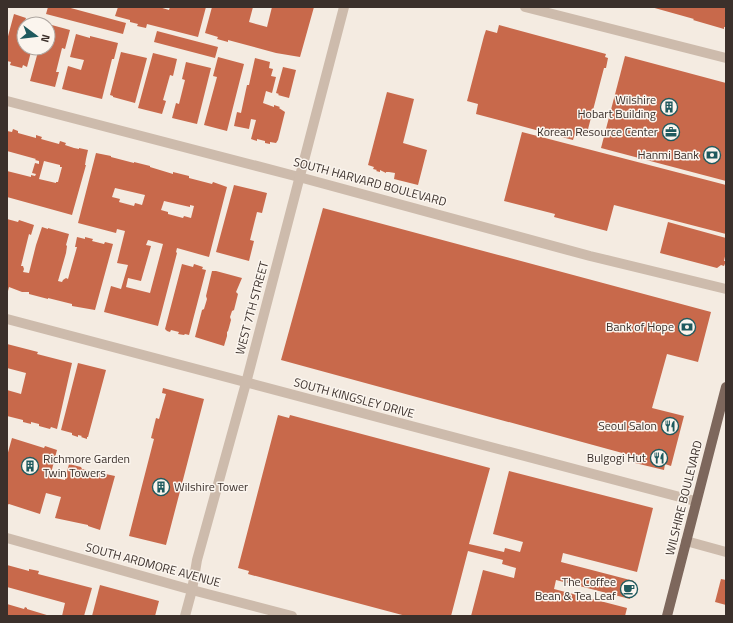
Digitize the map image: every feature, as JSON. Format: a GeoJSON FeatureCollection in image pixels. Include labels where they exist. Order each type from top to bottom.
{"type":"FeatureCollection","features":[{"type":"Feature","properties":{"kind":"main road","name":"WILSHIRE BOULEVARD"},"geometry":{"type":"LineString","coordinates":[[666,616],[726,387]]}},
{"type":"Feature","properties":{"kind":"street","name":"WEST 7TH STREET"},"geometry":{"type":"LineString","coordinates":[[185,616],[192,590],[197,560],[246,383],[344,7]]}},
{"type":"Feature","properties":{"kind":"street"},"geometry":{"type":"LineString","coordinates":[[525,7],[726,58]]}},
{"type":"Feature","properties":{"kind":"street","name":"SOUTH HARVARD BOULEVARD"},"geometry":{"type":"LineString","coordinates":[[7,101],[299,177],[590,256],[726,289]]}},
{"type":"Feature","properties":{"kind":"street","name":"SOUTH KINGSLEY DRIVE"},"geometry":{"type":"LineString","coordinates":[[7,319],[695,501]]}},
{"type":"Feature","properties":{"kind":"street","name":"SOUTH ARDMORE AVENUE"},"geometry":{"type":"LineString","coordinates":[[7,538],[192,590],[292,616]]}},
{"type":"Feature","properties":{"kind":"street"},"geometry":{"type":"LineString","coordinates":[[686,541],[726,552]]}},
{"type":"Feature","properties":{"kind":"building"},"geometry":{"type":"Polygon","coordinates":[[[48,7],[67,7],[126,23],[123,34],[46,14],[48,7]]]}},
{"type":"Feature","properties":{"kind":"building"},"geometry":{"type":"Polygon","coordinates":[[[118,7],[159,7],[169,10],[170,7],[206,7],[198,37],[147,24],[146,28],[137,26],[138,24],[130,22],[130,20],[115,16],[118,7]]]}},
{"type":"Feature","properties":{"kind":"building"},"geometry":{"type":"Polygon","coordinates":[[[212,7],[253,7],[249,22],[267,27],[272,7],[314,7],[300,57],[276,53],[228,40],[228,42],[217,39],[218,37],[205,33],[212,7]]]}},
{"type":"Feature","properties":{"kind":"building"},"geometry":{"type":"Polygon","coordinates":[[[651,7],[726,7],[726,27],[724,27],[724,29],[651,7]]]}},
{"type":"Feature","properties":{"kind":"building"},"geometry":{"type":"Polygon","coordinates":[[[14,14],[20,16],[16,16],[16,56],[30,56],[27,67],[23,65],[22,68],[10,65],[11,62],[7,61],[7,40],[14,14]]]}},
{"type":"Feature","properties":{"kind":"building"},"geometry":{"type":"Polygon","coordinates":[[[499,25],[606,54],[605,57],[608,58],[606,68],[604,68],[587,133],[576,130],[573,140],[476,114],[478,104],[467,101],[486,30],[497,33],[499,25]]]}},
{"type":"Feature","properties":{"kind":"building"},"geometry":{"type":"Polygon","coordinates":[[[56,26],[70,30],[65,49],[62,48],[56,72],[59,72],[55,87],[30,81],[37,56],[56,56],[56,26]]]}},
{"type":"Feature","properties":{"kind":"building"},"geometry":{"type":"Polygon","coordinates":[[[157,31],[218,47],[215,58],[154,42],[157,31]]]}},
{"type":"Feature","properties":{"kind":"building"},"geometry":{"type":"Polygon","coordinates":[[[76,34],[118,43],[114,59],[112,59],[102,99],[62,89],[68,66],[81,70],[84,60],[70,57],[76,34]]]}},
{"type":"Feature","properties":{"kind":"building"},"geometry":{"type":"Polygon","coordinates":[[[121,52],[147,58],[135,103],[110,95],[121,52]]]}},
{"type":"Feature","properties":{"kind":"building"},"geometry":{"type":"Polygon","coordinates":[[[153,53],[177,59],[173,76],[170,75],[163,100],[166,101],[162,114],[138,108],[153,53]]]}},
{"type":"Feature","properties":{"kind":"building","name":"Wilshire Hobart Building"},"geometry":{"type":"Polygon","coordinates":[[[625,56],[726,83],[726,181],[601,148],[625,56]]]}},
{"type":"Feature","properties":{"kind":"building"},"geometry":{"type":"Polygon","coordinates":[[[218,57],[244,64],[227,131],[204,125],[217,77],[213,76],[218,57]]]}},
{"type":"Feature","properties":{"kind":"building"},"geometry":{"type":"Polygon","coordinates":[[[255,58],[270,62],[269,68],[273,69],[271,76],[276,77],[272,93],[266,91],[263,103],[274,107],[274,105],[280,107],[279,108],[285,112],[276,143],[270,142],[270,144],[265,143],[265,141],[251,139],[256,120],[251,119],[249,129],[234,126],[237,112],[241,113],[255,58]]]}},
{"type":"Feature","properties":{"kind":"building"},"geometry":{"type":"Polygon","coordinates":[[[186,62],[211,68],[197,124],[172,118],[176,103],[179,104],[185,80],[182,79],[186,62]]]}},
{"type":"Feature","properties":{"kind":"building"},"geometry":{"type":"Polygon","coordinates":[[[283,67],[296,70],[289,98],[276,93],[283,67]]]}},
{"type":"Feature","properties":{"kind":"building"},"geometry":{"type":"Polygon","coordinates":[[[387,92],[414,99],[403,143],[427,150],[418,185],[394,179],[395,173],[386,173],[380,170],[380,172],[376,171],[377,170],[373,169],[374,167],[368,165],[387,92]]]}},
{"type":"Feature","properties":{"kind":"building"},"geometry":{"type":"Polygon","coordinates":[[[13,129],[18,131],[18,133],[36,138],[36,135],[42,137],[41,139],[59,144],[60,141],[66,143],[65,145],[74,148],[88,150],[86,165],[72,215],[7,197],[7,171],[31,177],[31,175],[35,176],[36,174],[32,173],[35,163],[39,164],[39,161],[35,160],[36,159],[7,151],[7,131],[12,132],[13,129]],[[44,161],[39,179],[56,183],[58,182],[62,167],[60,167],[60,165],[44,161]]]}},
{"type":"Feature","properties":{"kind":"building"},"geometry":{"type":"Polygon","coordinates":[[[522,132],[726,185],[726,234],[614,205],[607,231],[554,217],[555,214],[504,201],[522,132]]]}},
{"type":"Feature","properties":{"kind":"building"},"geometry":{"type":"Polygon","coordinates":[[[96,153],[150,166],[173,174],[173,172],[189,176],[189,178],[212,184],[213,182],[227,187],[209,257],[177,248],[158,326],[104,312],[111,286],[121,289],[128,265],[117,263],[125,231],[117,229],[116,233],[78,223],[96,153]],[[115,188],[112,197],[120,199],[119,202],[134,206],[135,203],[142,205],[145,195],[115,188]],[[164,201],[161,210],[168,212],[168,214],[183,218],[184,216],[191,218],[194,206],[190,205],[190,207],[164,201]],[[148,240],[146,245],[151,246],[141,281],[128,278],[126,287],[150,293],[163,244],[148,240]]]}},
{"type":"Feature","properties":{"kind":"building"},"geometry":{"type":"Polygon","coordinates":[[[234,185],[267,193],[262,213],[257,212],[250,240],[254,241],[249,261],[216,252],[234,185]]]}},
{"type":"Feature","properties":{"kind":"building"},"geometry":{"type":"Polygon","coordinates":[[[323,208],[711,312],[698,362],[667,354],[652,408],[684,416],[671,466],[665,464],[664,470],[635,463],[637,457],[281,360],[323,208]]]}},
{"type":"Feature","properties":{"kind":"building"},"geometry":{"type":"Polygon","coordinates":[[[7,219],[18,222],[19,220],[34,225],[31,235],[29,234],[21,266],[23,266],[24,269],[23,272],[29,273],[42,227],[69,234],[66,245],[66,253],[58,281],[62,282],[66,278],[68,279],[77,247],[75,247],[77,237],[93,239],[92,241],[104,244],[105,242],[113,244],[95,310],[72,306],[72,304],[29,294],[29,292],[22,292],[9,287],[7,295],[7,219]]]}},
{"type":"Feature","properties":{"kind":"building"},"geometry":{"type":"Polygon","coordinates":[[[668,222],[726,238],[726,252],[724,261],[726,261],[724,266],[721,265],[717,268],[660,253],[668,222]]]}},
{"type":"Feature","properties":{"kind":"building"},"geometry":{"type":"Polygon","coordinates":[[[182,264],[193,267],[194,264],[203,267],[202,269],[206,270],[189,335],[178,334],[179,332],[171,330],[170,332],[165,329],[182,264]]]}},
{"type":"Feature","properties":{"kind":"building"},"geometry":{"type":"Polygon","coordinates":[[[212,271],[242,278],[236,292],[238,294],[234,310],[232,311],[230,317],[231,320],[224,346],[195,337],[202,310],[204,309],[207,299],[206,296],[212,271]]]}},
{"type":"Feature","properties":{"kind":"building"},"geometry":{"type":"Polygon","coordinates":[[[7,344],[72,363],[57,429],[51,427],[50,429],[31,422],[31,424],[23,422],[23,420],[7,416],[7,390],[21,394],[26,373],[7,368],[7,344]]]}},
{"type":"Feature","properties":{"kind":"building"},"geometry":{"type":"Polygon","coordinates":[[[78,363],[106,370],[87,439],[61,430],[78,363]]]}},
{"type":"Feature","properties":{"kind":"building","name":"Wilshire Tower"},"geometry":{"type":"Polygon","coordinates":[[[163,388],[204,399],[166,545],[129,536],[154,439],[151,438],[156,418],[159,419],[166,394],[162,393],[163,388]]]}},
{"type":"Feature","properties":{"kind":"building"},"geometry":{"type":"Polygon","coordinates":[[[278,415],[289,418],[290,415],[490,468],[469,544],[504,552],[505,548],[520,552],[523,542],[493,534],[509,471],[653,508],[637,572],[563,553],[561,562],[634,581],[630,599],[556,580],[554,589],[627,608],[625,616],[471,616],[483,570],[514,578],[516,568],[502,564],[503,560],[468,551],[451,616],[406,616],[248,574],[249,571],[238,568],[278,415]]]}},
{"type":"Feature","properties":{"kind":"building"},"geometry":{"type":"Polygon","coordinates":[[[12,438],[44,448],[45,446],[57,450],[50,477],[65,480],[69,464],[81,467],[82,469],[115,476],[100,530],[88,525],[55,518],[61,497],[46,493],[40,514],[9,504],[7,505],[7,456],[12,438]]]}},
{"type":"Feature","properties":{"kind":"building"},"geometry":{"type":"Polygon","coordinates":[[[7,565],[29,571],[29,569],[39,571],[38,574],[92,588],[84,616],[62,616],[65,603],[7,587],[7,565]]]}},
{"type":"Feature","properties":{"kind":"building"},"geometry":{"type":"Polygon","coordinates":[[[721,579],[726,580],[726,605],[715,602],[721,579]]]}},
{"type":"Feature","properties":{"kind":"building"},"geometry":{"type":"Polygon","coordinates":[[[100,585],[159,601],[155,616],[92,616],[100,585]]]}},
{"type":"Feature","properties":{"kind":"building"},"geometry":{"type":"Polygon","coordinates":[[[7,604],[24,609],[25,607],[27,609],[50,616],[7,616],[7,604]]]}},
{"type":"Feature","properties":{"kind":"place","name":"Wilshire Hobart Building"},"geometry":{"type":"Point","coordinates":[669,107]}},
{"type":"Feature","properties":{"kind":"place","name":"Korean Resource Center"},"geometry":{"type":"Point","coordinates":[671,132]}},
{"type":"Feature","properties":{"kind":"place","name":"Hanmi Bank"},"geometry":{"type":"Point","coordinates":[712,155]}},
{"type":"Feature","properties":{"kind":"place","name":"Bank of Hope"},"geometry":{"type":"Point","coordinates":[687,327]}},
{"type":"Feature","properties":{"kind":"place","name":"Seoul Salon"},"geometry":{"type":"Point","coordinates":[670,426]}},
{"type":"Feature","properties":{"kind":"place","name":"Bulgogi Hut"},"geometry":{"type":"Point","coordinates":[659,458]}},
{"type":"Feature","properties":{"kind":"place","name":"Richmore Garden Twin Towers"},"geometry":{"type":"Point","coordinates":[30,466]}},
{"type":"Feature","properties":{"kind":"place","name":"Wilshire Tower"},"geometry":{"type":"Point","coordinates":[161,487]}},
{"type":"Feature","properties":{"kind":"place","name":"The Coffee Bean & Tea Leaf"},"geometry":{"type":"Point","coordinates":[629,589]}}]}
